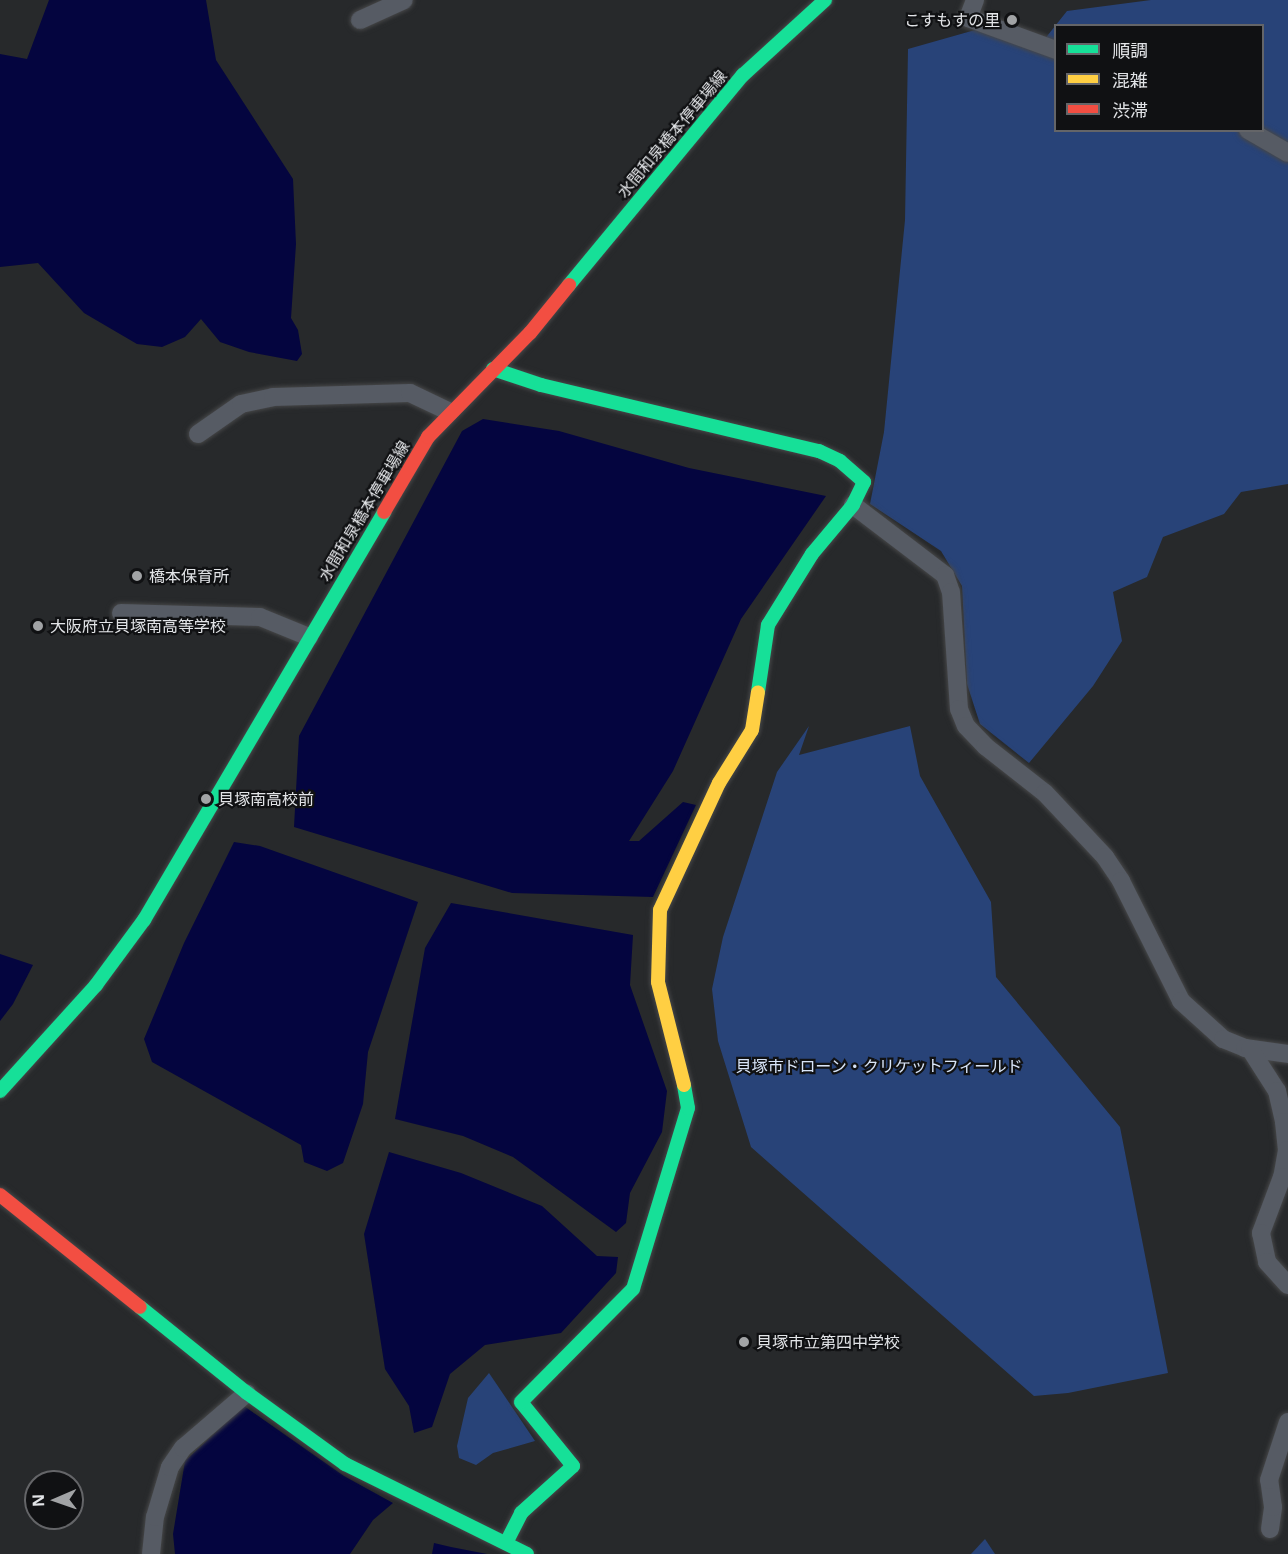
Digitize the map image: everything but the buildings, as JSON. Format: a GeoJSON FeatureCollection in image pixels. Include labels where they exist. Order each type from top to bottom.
{"type":"FeatureCollection","features":[{"type":"Feature","properties":{"kind":"street"},"geometry":{"type":"LineString","coordinates":[[360,20],[404,0]]}},
{"type":"Feature","properties":{"kind":"street","name":"水間和泉橋本停車場線"},"geometry":{"type":"LineString","coordinates":[[0,1091],[123,952],[415,456],[450,412],[537,325],[743,75],[825,0]]}},
{"type":"Feature","properties":{"kind":"street"},"geometry":{"type":"LineString","coordinates":[[975,0],[968,18],[1054,50]]}},
{"type":"Feature","properties":{"kind":"street"},"geometry":{"type":"LineString","coordinates":[[1251,132],[1288,153]]}},
{"type":"Feature","properties":{"kind":"street"},"geometry":{"type":"LineString","coordinates":[[493,369],[541,386],[819,451],[840,461],[864,482],[853,506],[812,554],[768,625],[752,730],[719,783],[660,910],[658,982],[680,1054],[688,1108],[633,1289],[521,1402],[573,1466],[521,1513],[506,1543]]}},
{"type":"Feature","properties":{"kind":"street"},"geometry":{"type":"LineString","coordinates":[[198,434],[241,404],[273,397],[410,393],[450,412]]}},
{"type":"Feature","properties":{"kind":"street"},"geometry":{"type":"LineString","coordinates":[[853,506],[945,575],[951,592],[959,709],[966,726],[985,746],[1045,793],[1104,857],[1121,881],[1181,1001],[1222,1039],[1250,1049],[1288,1054]]}},
{"type":"Feature","properties":{"kind":"street"},"geometry":{"type":"LineString","coordinates":[[122,613],[260,617],[309,637]]}},
{"type":"Feature","properties":{"kind":"street"},"geometry":{"type":"LineString","coordinates":[[1250,1049],[1277,1091],[1284,1122],[1287,1150],[1282,1177],[1262,1241],[1267,1262],[1288,1285]]}},
{"type":"Feature","properties":{"kind":"street"},"geometry":{"type":"LineString","coordinates":[[0,1195],[247,1393],[345,1464],[527,1554]]}},
{"type":"Feature","properties":{"kind":"street"},"geometry":{"type":"LineString","coordinates":[[151,1554],[155,1517],[170,1467],[183,1448],[247,1393]]}},
{"type":"Feature","properties":{"kind":"street"},"geometry":{"type":"LineString","coordinates":[[1270,1529],[1274,1507],[1269,1480],[1288,1422]]}},
{"type":"Feature","properties":{"kind":"green space"},"geometry":{"type":"Polygon","coordinates":[[[1151,0],[1288,0],[1288,484],[1241,492],[1224,514],[1163,537],[1147,577],[1113,592],[1122,641],[1093,686],[1029,763],[980,724],[967,684],[962,586],[941,551],[870,504],[884,432],[905,220],[908,49],[975,30],[1036,50],[1054,27],[1054,132],[1264,132],[1264,24],[1057,24],[1067,11],[1151,0]]]}},
{"type":"Feature","properties":{"kind":"green space","name":"貝塚市ドローン・クリケットフィールド"},"geometry":{"type":"Polygon","coordinates":[[[809,726],[799,755],[910,726],[920,776],[991,902],[996,977],[1120,1127],[1168,1373],[1068,1393],[1034,1396],[751,1147],[718,1041],[712,989],[723,937],[777,772],[809,726]]]}},
{"type":"Feature","properties":{"kind":"green space"},"geometry":{"type":"Polygon","coordinates":[[[489,1373],[535,1441],[493,1453],[476,1465],[459,1458],[457,1446],[468,1398],[489,1373]]]}},
{"type":"Feature","properties":{"kind":"green space"},"geometry":{"type":"Polygon","coordinates":[[[985,1539],[995,1554],[971,1554],[985,1539]]]}},
{"type":"Feature","properties":{"kind":"shaded area"},"geometry":{"type":"Polygon","coordinates":[[[49,0],[206,0],[216,60],[293,179],[296,244],[291,318],[298,330],[302,354],[297,361],[249,352],[220,342],[201,319],[185,337],[162,347],[137,344],[84,313],[38,263],[0,267],[0,54],[27,59],[49,0]]]}},
{"type":"Feature","properties":{"kind":"shaded area"},"geometry":{"type":"Polygon","coordinates":[[[483,419],[559,431],[689,468],[826,496],[741,619],[673,771],[629,841],[639,841],[683,802],[696,805],[653,897],[512,893],[294,827],[299,736],[462,431],[483,419]]]}},
{"type":"Feature","properties":{"kind":"shaded area"},"geometry":{"type":"Polygon","coordinates":[[[234,842],[260,846],[418,902],[368,1052],[363,1104],[343,1163],[327,1171],[304,1162],[301,1145],[152,1062],[144,1039],[184,943],[234,842]]]}},
{"type":"Feature","properties":{"kind":"shaded area"},"geometry":{"type":"Polygon","coordinates":[[[451,903],[633,935],[630,985],[667,1091],[662,1132],[630,1193],[626,1223],[616,1232],[513,1157],[463,1136],[395,1119],[425,948],[451,903]]]}},
{"type":"Feature","properties":{"kind":"shaded area"},"geometry":{"type":"Polygon","coordinates":[[[0,954],[33,965],[13,1004],[0,1021],[0,954]]]}},
{"type":"Feature","properties":{"kind":"shaded area"},"geometry":{"type":"Polygon","coordinates":[[[389,1152],[461,1173],[542,1206],[597,1256],[618,1257],[616,1273],[561,1333],[485,1345],[450,1374],[432,1427],[414,1433],[409,1406],[385,1369],[364,1234],[389,1152]]]}},
{"type":"Feature","properties":{"kind":"shaded area"},"geometry":{"type":"Polygon","coordinates":[[[244,1406],[344,1476],[393,1503],[373,1520],[350,1554],[175,1554],[173,1534],[185,1461],[244,1406]]]}},
{"type":"Feature","properties":{"kind":"shaded area"},"geometry":{"type":"Polygon","coordinates":[[[434,1543],[451,1547],[487,1554],[432,1554],[434,1543]]]}},
{"type":"Feature","properties":{"kind":"traffic: fast"},"geometry":{"type":"LineString","coordinates":[[569,285],[743,75],[825,0]]}},
{"type":"Feature","properties":{"kind":"traffic: fast"},"geometry":{"type":"LineString","coordinates":[[493,369],[541,385],[819,451],[840,461],[864,482],[853,505],[812,554],[768,625],[758,692]]}},
{"type":"Feature","properties":{"kind":"traffic: fast"},"geometry":{"type":"LineString","coordinates":[[0,1091],[96,985],[144,920],[384,512]]}},
{"type":"Feature","properties":{"kind":"traffic: fast"},"geometry":{"type":"LineString","coordinates":[[506,1543],[521,1513],[573,1466],[521,1402],[633,1289],[688,1108],[684,1085]]}},
{"type":"Feature","properties":{"kind":"traffic: fast"},"geometry":{"type":"LineString","coordinates":[[140,1307],[247,1393],[345,1464],[527,1554]]}},
{"type":"Feature","properties":{"kind":"traffic: slow"},"geometry":{"type":"LineString","coordinates":[[684,1085],[658,982],[660,910],[719,783],[752,730],[758,692]]}},
{"type":"Feature","properties":{"kind":"traffic: jam"},"geometry":{"type":"LineString","coordinates":[[384,512],[428,437],[530,333],[569,285]]}},
{"type":"Feature","properties":{"kind":"traffic: jam"},"geometry":{"type":"LineString","coordinates":[[0,1195],[140,1307]]}},
{"type":"Feature","properties":{"kind":"place","name":"こすもすの里"},"geometry":{"type":"Point","coordinates":[1012,20]}},
{"type":"Feature","properties":{"kind":"place","name":"橋本保育所"},"geometry":{"type":"Point","coordinates":[137,576]}},
{"type":"Feature","properties":{"kind":"place","name":"大阪府立貝塚南高等学校"},"geometry":{"type":"Point","coordinates":[38,626]}},
{"type":"Feature","properties":{"kind":"place","name":"貝塚南高校前"},"geometry":{"type":"Point","coordinates":[206,799]}},
{"type":"Feature","properties":{"kind":"place","name":"貝塚市立第四中学校"},"geometry":{"type":"Point","coordinates":[744,1342]}}]}
